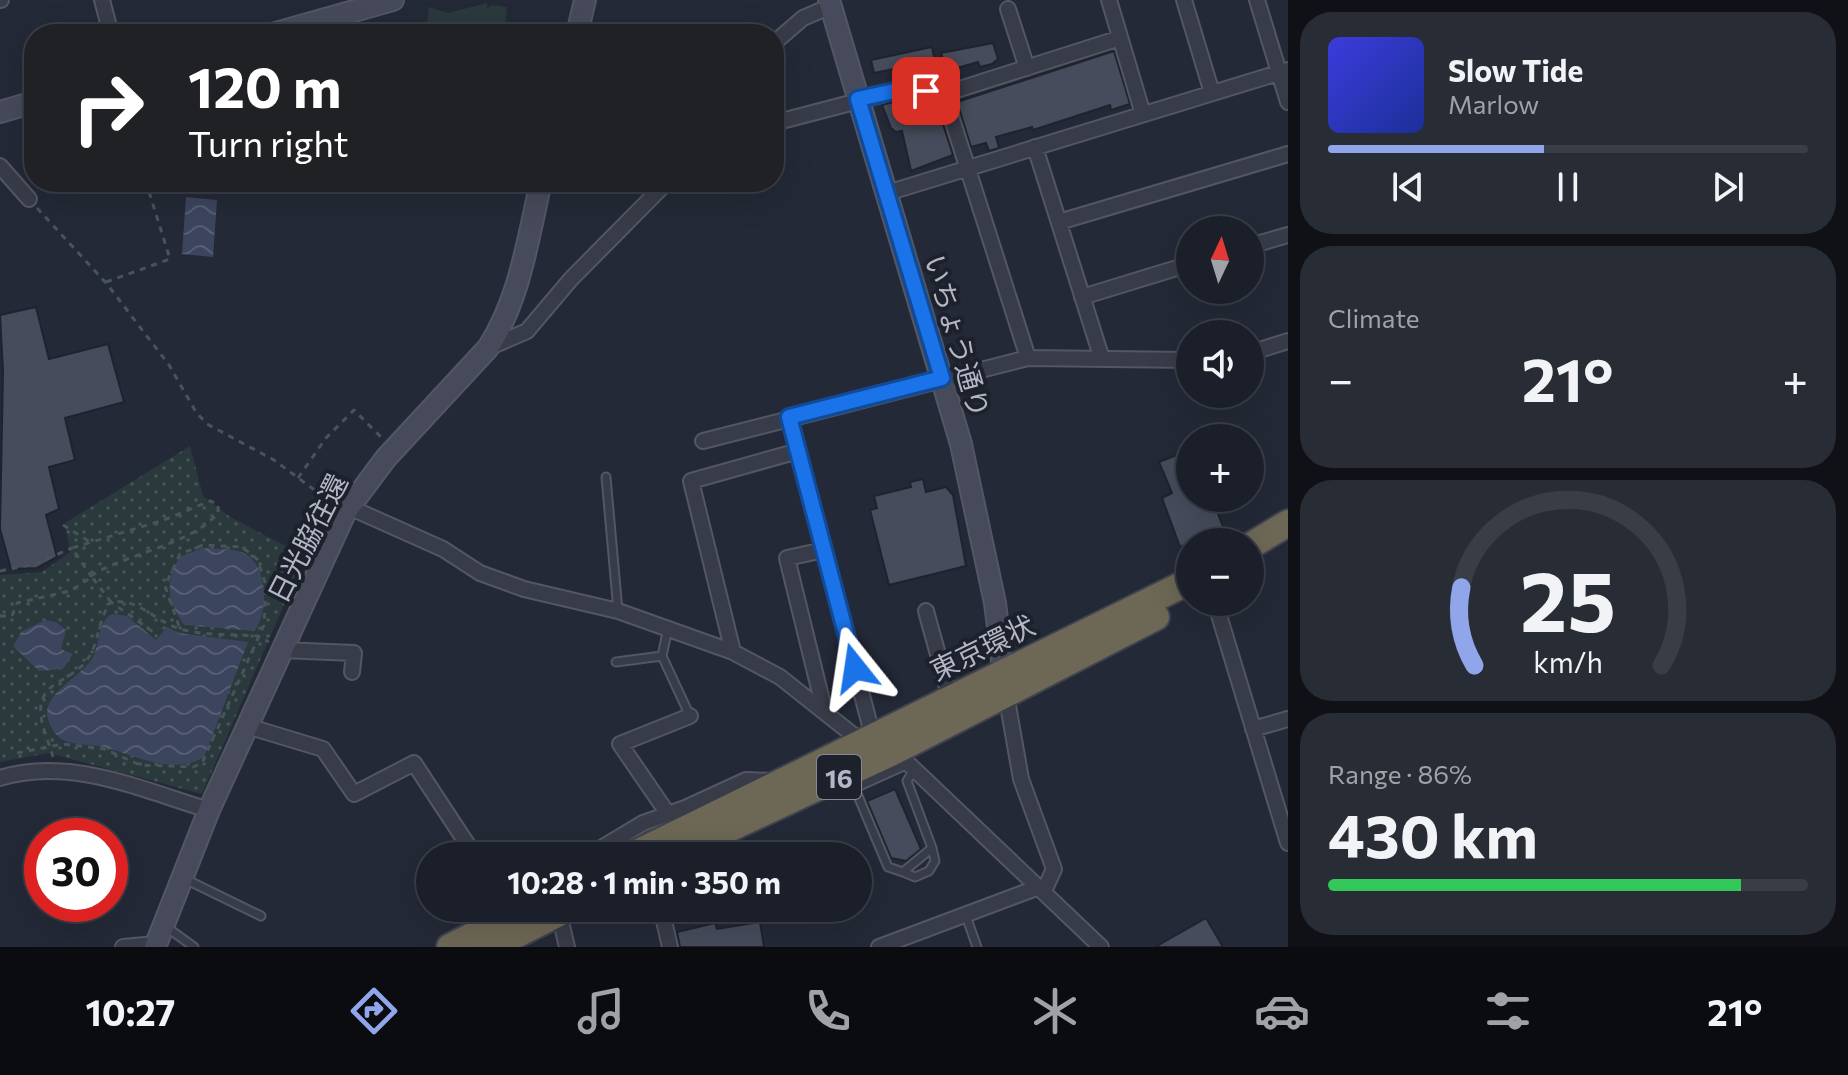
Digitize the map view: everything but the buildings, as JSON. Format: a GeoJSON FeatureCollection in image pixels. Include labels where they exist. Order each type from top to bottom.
{"type":"FeatureCollection","features":[{"type":"Feature","properties":{"kind":"highway"},"geometry":{"type":"LineString","coordinates":[[1264,538],[1288,523]]}},
{"type":"Feature","properties":{"kind":"highway"},"geometry":{"type":"LineString","coordinates":[[1264,558],[1288,543]]}},
{"type":"Feature","properties":{"kind":"highway","name":"東京環状"},"geometry":{"type":"LineString","coordinates":[[704,842],[852,780],[890,753],[1005,683],[1176,589]]}},
{"type":"Feature","properties":{"kind":"highway","name":"東京環状"},"geometry":{"type":"LineString","coordinates":[[659,842],[780,782],[890,753],[950,698],[1005,683],[1176,606]]}},
{"type":"Feature","properties":{"kind":"highway"},"geometry":{"type":"LineString","coordinates":[[450,947],[495,922]]}},
{"type":"Feature","properties":{"kind":"highway"},"geometry":{"type":"LineString","coordinates":[[492,947],[542,922]]}},
{"type":"Feature","properties":{"kind":"street"},"geometry":{"type":"LineString","coordinates":[[102,0],[108,24]]}},
{"type":"Feature","properties":{"kind":"street"},"geometry":{"type":"LineString","coordinates":[[308,24],[393,0]]}},
{"type":"Feature","properties":{"kind":"street"},"geometry":{"type":"LineString","coordinates":[[579,24],[585,0]]}},
{"type":"Feature","properties":{"kind":"street"},"geometry":{"type":"LineString","coordinates":[[1109,0],[1143,114]]}},
{"type":"Feature","properties":{"kind":"street"},"geometry":{"type":"LineString","coordinates":[[1184,0],[1212,93]]}},
{"type":"Feature","properties":{"kind":"street"},"geometry":{"type":"LineString","coordinates":[[1257,0],[1284,72],[1288,102]]}},
{"type":"Feature","properties":{"kind":"street"},"geometry":{"type":"LineString","coordinates":[[784,34],[803,18],[830,3]]}},
{"type":"Feature","properties":{"kind":"street","name":"いちょう通り"},"geometry":{"type":"LineString","coordinates":[[830,3],[942,378],[978,516],[1005,683]]}},
{"type":"Feature","properties":{"kind":"street"},"geometry":{"type":"LineString","coordinates":[[1008,9],[1027,68]]}},
{"type":"Feature","properties":{"kind":"street"},"geometry":{"type":"LineString","coordinates":[[784,121],[908,88],[944,94],[1120,38]]}},
{"type":"Feature","properties":{"kind":"street"},"geometry":{"type":"LineString","coordinates":[[887,193],[1284,72]]}},
{"type":"Feature","properties":{"kind":"street"},"geometry":{"type":"LineString","coordinates":[[944,94],[1028,358]]}},
{"type":"Feature","properties":{"kind":"street"},"geometry":{"type":"LineString","coordinates":[[0,112],[24,105]]}},
{"type":"Feature","properties":{"kind":"street"},"geometry":{"type":"LineString","coordinates":[[1035,147],[1102,359]]}},
{"type":"Feature","properties":{"kind":"street"},"geometry":{"type":"LineString","coordinates":[[1059,222],[1288,154]]}},
{"type":"Feature","properties":{"kind":"street"},"geometry":{"type":"LineString","coordinates":[[0,166],[29,199]]}},
{"type":"Feature","properties":{"kind":"street","name":"日光脇往還"},"geometry":{"type":"LineString","coordinates":[[155,946],[209,810],[347,510],[394,449],[488,348],[500,330],[518,283],[539,192]]}},
{"type":"Feature","properties":{"kind":"street"},"geometry":{"type":"LineString","coordinates":[[488,348],[527,331],[571,279],[657,192]]}},
{"type":"Feature","properties":{"kind":"street"},"geometry":{"type":"LineString","coordinates":[[1264,242],[1288,235]]}},
{"type":"Feature","properties":{"kind":"street"},"geometry":{"type":"LineString","coordinates":[[1082,297],[1176,268]]}},
{"type":"Feature","properties":{"kind":"street"},"geometry":{"type":"LineString","coordinates":[[1264,349],[1288,341]]}},
{"type":"Feature","properties":{"kind":"street"},"geometry":{"type":"LineString","coordinates":[[703,441],[1028,358],[1176,360]]}},
{"type":"Feature","properties":{"kind":"street"},"geometry":{"type":"LineString","coordinates":[[789,417],[824,550],[890,753]]}},
{"type":"Feature","properties":{"kind":"street"},"geometry":{"type":"LineString","coordinates":[[733,652],[691,481],[798,451]]}},
{"type":"Feature","properties":{"kind":"street"},"geometry":{"type":"LineString","coordinates":[[347,510],[443,549],[480,573],[524,589],[618,611],[668,628],[733,652],[780,677],[890,753],[1042,889],[1101,947]]}},
{"type":"Feature","properties":{"kind":"street"},"geometry":{"type":"LineString","coordinates":[[824,550],[787,558],[824,709]]}},
{"type":"Feature","properties":{"kind":"street"},"geometry":{"type":"LineString","coordinates":[[926,611],[950,698]]}},
{"type":"Feature","properties":{"kind":"street"},"geometry":{"type":"LineString","coordinates":[[1219,616],[1288,843]]}},
{"type":"Feature","properties":{"kind":"street"},"geometry":{"type":"LineString","coordinates":[[282,650],[354,653],[352,672]]}},
{"type":"Feature","properties":{"kind":"street"},"geometry":{"type":"LineString","coordinates":[[879,947],[1042,889],[1054,869],[1021,779],[1005,683]]}},
{"type":"Feature","properties":{"kind":"street"},"geometry":{"type":"LineString","coordinates":[[668,814],[620,744],[690,716]]}},
{"type":"Feature","properties":{"kind":"street"},"geometry":{"type":"LineString","coordinates":[[1253,729],[1288,719]]}},
{"type":"Feature","properties":{"kind":"street"},"geometry":{"type":"LineString","coordinates":[[247,726],[323,749],[354,794],[414,763],[466,842]]}},
{"type":"Feature","properties":{"kind":"street"},"geometry":{"type":"LineString","coordinates":[[0,778],[38,769],[77,771],[209,810]]}},
{"type":"Feature","properties":{"kind":"street"},"geometry":{"type":"LineString","coordinates":[[608,842],[619,834],[746,780],[780,782]]}},
{"type":"Feature","properties":{"kind":"street"},"geometry":{"type":"LineString","coordinates":[[565,922],[567,947]]}},
{"type":"Feature","properties":{"kind":"street"},"geometry":{"type":"LineString","coordinates":[[664,922],[670,947]]}},
{"type":"Feature","properties":{"kind":"street"},"geometry":{"type":"LineString","coordinates":[[123,947],[155,946]]}},
{"type":"Feature","properties":{"kind":"lane"},"geometry":{"type":"LineString","coordinates":[[606,477],[618,611]]}},
{"type":"Feature","properties":{"kind":"lane"},"geometry":{"type":"LineString","coordinates":[[668,628],[662,656],[690,716]]}},
{"type":"Feature","properties":{"kind":"lane"},"geometry":{"type":"LineString","coordinates":[[616,662],[662,656]]}},
{"type":"Feature","properties":{"kind":"lane"},"geometry":{"type":"LineString","coordinates":[[852,780],[888,867],[915,877],[929,871],[935,861],[932,848],[907,781],[890,753]]}},
{"type":"Feature","properties":{"kind":"lane"},"geometry":{"type":"LineString","coordinates":[[903,872],[932,848]]}},
{"type":"Feature","properties":{"kind":"lane"},"geometry":{"type":"LineString","coordinates":[[181,877],[261,916]]}},
{"type":"Feature","properties":{"kind":"lane"},"geometry":{"type":"LineString","coordinates":[[966,916],[977,947]]}},
{"type":"Feature","properties":{"kind":"lane"},"geometry":{"type":"LineString","coordinates":[[163,925],[194,947]]}},
{"type":"Feature","properties":{"kind":"path"},"geometry":{"type":"LineString","coordinates":[[105,283],[170,259],[149,192]]}},
{"type":"Feature","properties":{"kind":"path"},"geometry":{"type":"LineString","coordinates":[[29,199],[105,283],[169,365],[196,412],[207,424],[274,460],[347,510]]}},
{"type":"Feature","properties":{"kind":"path"},"geometry":{"type":"LineString","coordinates":[[298,478],[326,438],[354,410],[394,449]]}},
{"type":"Feature","properties":{"kind":"path"},"geometry":{"type":"LineString","coordinates":[[0,571],[35,564],[72,548],[164,520],[210,501],[219,507],[210,522],[194,531],[112,562],[70,591],[17,603],[12,616],[0,616]]}},
{"type":"Feature","properties":{"kind":"path"},"geometry":{"type":"LineString","coordinates":[[63,525],[90,542]]}},
{"type":"Feature","properties":{"kind":"path"},"geometry":{"type":"LineString","coordinates":[[17,753],[63,744],[104,749],[140,765],[198,766],[205,758],[266,614],[265,575],[257,559],[242,547],[196,546],[175,560],[165,586],[180,629]]}},
{"type":"Feature","properties":{"kind":"path"},"geometry":{"type":"LineString","coordinates":[[72,548],[111,602],[156,634]]}},
{"type":"Feature","properties":{"kind":"path"},"geometry":{"type":"LineString","coordinates":[[111,602],[132,601],[180,629],[258,636],[282,650]]}},
{"type":"Feature","properties":{"kind":"path"},"geometry":{"type":"LineString","coordinates":[[56,769],[40,717],[41,701],[49,688],[76,672],[89,659],[102,614],[111,602]]}},
{"type":"Feature","properties":{"kind":"shaded area"},"geometry":{"type":"Polygon","coordinates":[[[487,3],[487,8],[492,5],[507,7],[505,24],[427,24],[429,7],[448,13],[487,3]]]}},
{"type":"Feature","properties":{"kind":"shaded area"},"geometry":{"type":"Polygon","coordinates":[[[190,446],[203,496],[230,517],[297,552],[303,561],[202,794],[49,753],[0,762],[0,575],[42,572],[70,552],[65,523],[190,446]]]}},
{"type":"Feature","properties":{"kind":"water"},"geometry":{"type":"Polygon","coordinates":[[[186,197],[217,200],[213,257],[182,254],[186,197]]]}},
{"type":"Feature","properties":{"kind":"water"},"geometry":{"type":"Polygon","coordinates":[[[202,548],[241,552],[257,565],[264,600],[263,612],[254,631],[184,625],[171,600],[170,583],[180,557],[202,548]]]}},
{"type":"Feature","properties":{"kind":"water"},"geometry":{"type":"Polygon","coordinates":[[[112,614],[127,616],[156,640],[167,627],[179,633],[248,642],[204,757],[180,765],[154,762],[104,747],[66,741],[53,731],[47,716],[48,706],[57,692],[90,662],[103,623],[112,614]]]}},
{"type":"Feature","properties":{"kind":"water"},"geometry":{"type":"Polygon","coordinates":[[[45,620],[56,622],[66,630],[61,649],[73,654],[63,669],[39,671],[13,646],[21,632],[45,620]]]}},
{"type":"Feature","properties":{"kind":"route"},"geometry":{"type":"LineString","coordinates":[[855,668],[789,417],[942,378],[858,99],[908,88],[926,91]]}}]}
